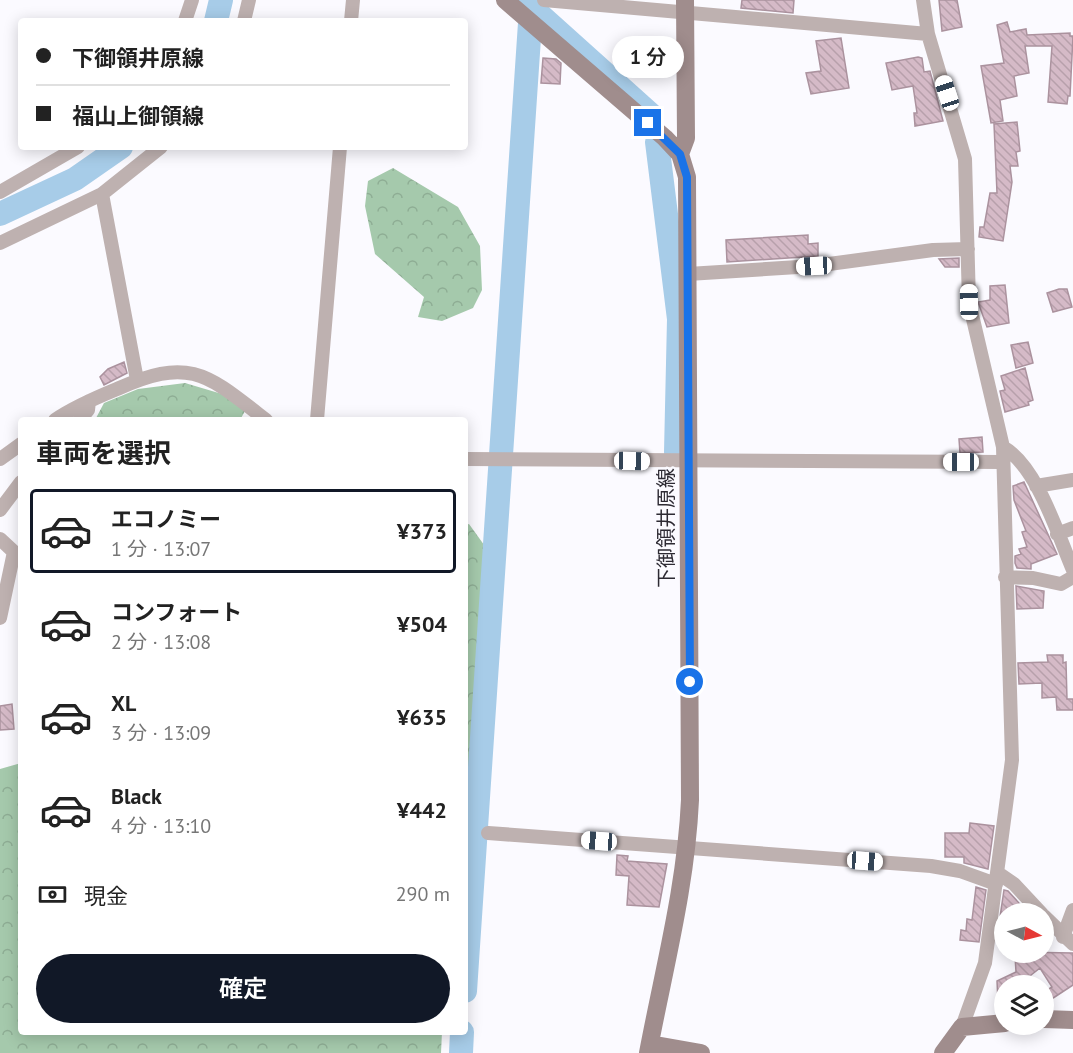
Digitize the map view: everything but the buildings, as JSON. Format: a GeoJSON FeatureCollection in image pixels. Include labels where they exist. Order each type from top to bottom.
{"type":"FeatureCollection","features":[{"type":"Feature","properties":{"kind":"main road"},"geometry":{"type":"LineString","coordinates":[[505,0],[525,20],[680,154]]}},
{"type":"Feature","properties":{"kind":"main road","name":"下御領井原線"},"geometry":{"type":"LineString","coordinates":[[649,1048],[678,912],[688,848],[690,800],[687,177],[680,154],[686,138],[685,7]]}},
{"type":"Feature","properties":{"kind":"main road"},"geometry":{"type":"LineString","coordinates":[[1054,1019],[1073,1020]]}},
{"type":"Feature","properties":{"kind":"main road"},"geometry":{"type":"LineString","coordinates":[[943,1053],[962,1027],[994,1024]]}},
{"type":"Feature","properties":{"kind":"main road"},"geometry":{"type":"LineString","coordinates":[[649,1048],[700,1053]]}},
{"type":"Feature","properties":{"kind":"street"},"geometry":{"type":"LineString","coordinates":[[186,18],[192,0]]}},
{"type":"Feature","properties":{"kind":"street"},"geometry":{"type":"LineString","coordinates":[[245,18],[249,0]]}},
{"type":"Feature","properties":{"kind":"street"},"geometry":{"type":"LineString","coordinates":[[351,18],[353,0]]}},
{"type":"Feature","properties":{"kind":"street"},"geometry":{"type":"LineString","coordinates":[[544,0],[685,7],[928,34]]}},
{"type":"Feature","properties":{"kind":"street"},"geometry":{"type":"LineString","coordinates":[[923,0],[928,34],[965,159],[969,302],[1003,447],[1005,577],[1012,753],[985,963],[962,1027]]}},
{"type":"Feature","properties":{"kind":"street"},"geometry":{"type":"LineString","coordinates":[[0,192],[19,184],[73,150]]}},
{"type":"Feature","properties":{"kind":"street"},"geometry":{"type":"LineString","coordinates":[[0,243],[102,194],[157,150]]}},
{"type":"Feature","properties":{"kind":"street"},"geometry":{"type":"LineString","coordinates":[[317,417],[340,150]]}},
{"type":"Feature","properties":{"kind":"street"},"geometry":{"type":"LineString","coordinates":[[102,194],[137,380]]}},
{"type":"Feature","properties":{"kind":"street"},"geometry":{"type":"LineString","coordinates":[[688,274],[814,266],[933,250],[968,249]]}},
{"type":"Feature","properties":{"kind":"street"},"geometry":{"type":"LineString","coordinates":[[60,417],[89,401],[137,380],[168,371],[189,372],[207,378],[226,389],[262,417]]}},
{"type":"Feature","properties":{"kind":"street"},"geometry":{"type":"LineString","coordinates":[[82,417],[88,410],[89,401]]}},
{"type":"Feature","properties":{"kind":"street"},"geometry":{"type":"LineString","coordinates":[[0,459],[18,446]]}},
{"type":"Feature","properties":{"kind":"street"},"geometry":{"type":"LineString","coordinates":[[1003,447],[1013,453],[1038,490],[1073,570]]}},
{"type":"Feature","properties":{"kind":"street"},"geometry":{"type":"LineString","coordinates":[[468,459],[1003,462]]}},
{"type":"Feature","properties":{"kind":"street"},"geometry":{"type":"LineString","coordinates":[[1038,490],[1073,480]]}},
{"type":"Feature","properties":{"kind":"street"},"geometry":{"type":"LineString","coordinates":[[0,510],[18,486]]}},
{"type":"Feature","properties":{"kind":"street"},"geometry":{"type":"LineString","coordinates":[[1038,490],[1073,488]]}},
{"type":"Feature","properties":{"kind":"street"},"geometry":{"type":"LineString","coordinates":[[1057,534],[1073,528]]}},
{"type":"Feature","properties":{"kind":"street"},"geometry":{"type":"LineString","coordinates":[[0,539],[14,552],[0,618]]}},
{"type":"Feature","properties":{"kind":"street"},"geometry":{"type":"LineString","coordinates":[[1005,577],[1033,578],[1061,584],[1073,577]]}},
{"type":"Feature","properties":{"kind":"street"},"geometry":{"type":"LineString","coordinates":[[488,833],[931,866],[997,878],[1014,884],[1032,903]]}},
{"type":"Feature","properties":{"kind":"street"},"geometry":{"type":"LineString","coordinates":[[1068,940],[1073,910]]}},
{"type":"Feature","properties":{"kind":"street"},"geometry":{"type":"LineString","coordinates":[[1054,926],[1068,940]]}},
{"type":"Feature","properties":{"kind":"green space"},"geometry":{"type":"Polygon","coordinates":[[[393,168],[458,207],[480,246],[482,290],[473,308],[442,321],[418,317],[424,297],[375,254],[365,206],[368,181],[393,168]]]}},
{"type":"Feature","properties":{"kind":"green space"},"geometry":{"type":"Polygon","coordinates":[[[185,383],[222,394],[245,411],[242,417],[97,417],[104,403],[138,389],[185,383]]]}},
{"type":"Feature","properties":{"kind":"green space"},"geometry":{"type":"Polygon","coordinates":[[[468,524],[487,549],[472,772],[468,773],[468,524]]]}},
{"type":"Feature","properties":{"kind":"green space"},"geometry":{"type":"Polygon","coordinates":[[[18,764],[18,1035],[442,1035],[441,1053],[0,1053],[0,769],[18,764]]]}},
{"type":"Feature","properties":{"kind":"waterway"},"geometry":{"type":"LineString","coordinates":[[217,18],[221,0]]}},
{"type":"Feature","properties":{"kind":"waterway"},"geometry":{"type":"LineString","coordinates":[[523,0],[651,115]]}},
{"type":"Feature","properties":{"kind":"waterway"},"geometry":{"type":"LineString","coordinates":[[468,946],[531,8]]}},
{"type":"Feature","properties":{"kind":"waterway"},"geometry":{"type":"LineString","coordinates":[[657,142],[679,319],[676,452]]}},
{"type":"Feature","properties":{"kind":"waterway"},"geometry":{"type":"LineString","coordinates":[[0,214],[75,179],[117,150]]}},
{"type":"Feature","properties":{"kind":"waterway"},"geometry":{"type":"LineString","coordinates":[[461,1053],[462,1035]]}},
{"type":"Feature","properties":{"kind":"route"},"geometry":{"type":"LineString","coordinates":[[648,123],[680,154],[687,177],[690,682]]}}]}
